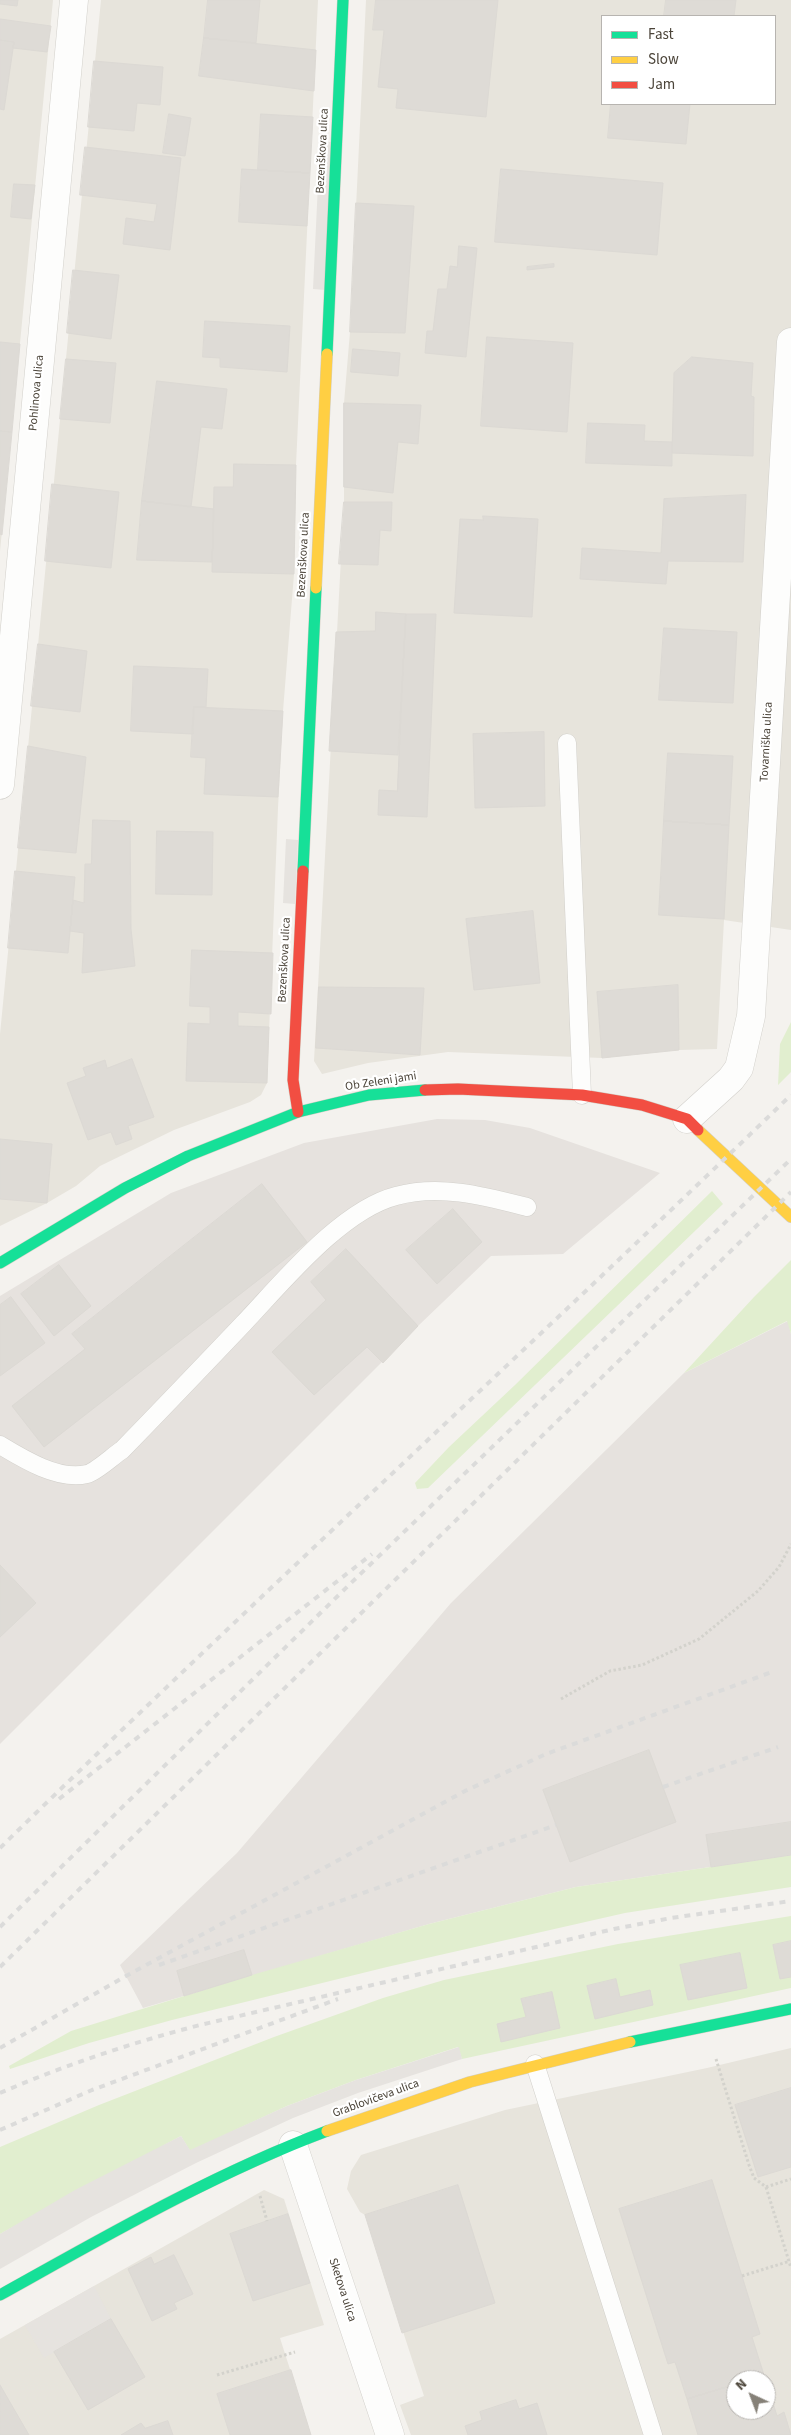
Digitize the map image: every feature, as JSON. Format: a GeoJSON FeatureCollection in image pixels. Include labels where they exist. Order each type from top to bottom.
{"type":"FeatureCollection","features":[{"type":"Feature","properties":{"kind":"street","name":"Pohlinova ulica"},"geometry":{"type":"LineString","coordinates":[[0,785],[74,0]]}},
{"type":"Feature","properties":{"kind":"street","name":"Bezenškova ulica"},"geometry":{"type":"LineString","coordinates":[[298,1112],[294,1070],[343,0]]}},
{"type":"Feature","properties":{"kind":"street","name":"Tovarniška ulica"},"geometry":{"type":"LineString","coordinates":[[687,1119],[731,1079],[739,1068],[751,1016],[791,342]]}},
{"type":"Feature","properties":{"kind":"street","name":"Ob Zeleni jami"},"geometry":{"type":"LineString","coordinates":[[0,1263],[70,1219],[188,1156],[298,1112],[369,1095],[408,1090],[458,1089],[582,1095],[642,1105],[687,1119],[791,1217]]}},
{"type":"Feature","properties":{"kind":"street","name":"Grablovičeva ulica"},"geometry":{"type":"LineString","coordinates":[[0,2295],[204,2185],[293,2145],[383,2110],[535,2064],[791,2009]]}},
{"type":"Feature","properties":{"kind":"street","name":"Sketova ulica"},"geometry":{"type":"LineString","coordinates":[[293,2145],[390,2435]]}},
{"type":"Feature","properties":{"kind":"lane"},"geometry":{"type":"LineString","coordinates":[[567,743],[582,1095]]}},
{"type":"Feature","properties":{"kind":"lane"},"geometry":{"type":"LineString","coordinates":[[0,1445],[34,1465],[64,1473],[88,1474],[122,1450],[308,1256],[356,1214],[395,1196],[439,1190],[484,1196],[526,1207]]}},
{"type":"Feature","properties":{"kind":"lane"},"geometry":{"type":"LineString","coordinates":[[535,2064],[653,2435]]}},
{"type":"Feature","properties":{"kind":"path"},"geometry":{"type":"LineString","coordinates":[[561,1698],[610,1671],[642,1664],[699,1639],[758,1591],[779,1567],[791,1544]]}},
{"type":"Feature","properties":{"kind":"path"},"geometry":{"type":"LineString","coordinates":[[713,2052],[754,2178],[766,2187],[791,2268]]}},
{"type":"Feature","properties":{"kind":"path"},"geometry":{"type":"LineString","coordinates":[[766,2187],[791,2179]]}},
{"type":"Feature","properties":{"kind":"path"},"geometry":{"type":"LineString","coordinates":[[259,2193],[268,2221]]}},
{"type":"Feature","properties":{"kind":"path"},"geometry":{"type":"LineString","coordinates":[[742,2276],[790,2261]]}},
{"type":"Feature","properties":{"kind":"path"},"geometry":{"type":"LineString","coordinates":[[217,2375],[295,2352]]}},
{"type":"Feature","properties":{"kind":"shaded area"},"geometry":{"type":"Polygon","coordinates":[[[0,0],[53,0],[0,551],[0,0]]]}},
{"type":"Feature","properties":{"kind":"shaded area"},"geometry":{"type":"Polygon","coordinates":[[[101,0],[318,0],[296,465],[294,574],[283,711],[267,1083],[261,1095],[250,1102],[174,1130],[100,1166],[76,1186],[47,1203],[0,1226],[0,1034],[101,0]]]}},
{"type":"Feature","properties":{"kind":"shaded area"},"geometry":{"type":"Polygon","coordinates":[[[366,0],[791,0],[791,930],[724,920],[717,1049],[679,1050],[602,1058],[448,1052],[368,1063],[322,1074],[314,1061],[344,502],[344,403],[350,332],[366,0]]]}},
{"type":"Feature","properties":{"kind":"shaded area"},"geometry":{"type":"Polygon","coordinates":[[[320,142],[333,142],[325,290],[313,289],[320,142]]]}},
{"type":"Feature","properties":{"kind":"shaded area"},"geometry":{"type":"Polygon","coordinates":[[[286,839],[298,840],[295,904],[283,903],[286,839]]]}},
{"type":"Feature","properties":{"kind":"shaded area"},"geometry":{"type":"Polygon","coordinates":[[[437,1119],[485,1120],[530,1128],[660,1173],[563,1254],[491,1256],[418,1326],[0,1744],[0,1296],[171,1193],[304,1143],[437,1119]]]}},
{"type":"Feature","properties":{"kind":"shaded area"},"geometry":{"type":"Polygon","coordinates":[[[788,1321],[791,1334],[791,1855],[576,1887],[429,1924],[143,2008],[120,1965],[237,1853],[451,1603],[684,1373],[788,1321]]]}},
{"type":"Feature","properties":{"kind":"shaded area"},"geometry":{"type":"Polygon","coordinates":[[[459,2047],[462,2059],[358,2093],[293,2118],[196,2163],[91,2217],[0,2269],[0,2234],[75,2190],[181,2136],[190,2150],[287,2106],[356,2080],[459,2047]]]}},
{"type":"Feature","properties":{"kind":"shaded area"},"geometry":{"type":"Polygon","coordinates":[[[791,2048],[791,2435],[411,2435],[400,2405],[424,2396],[365,2215],[360,2212],[347,2189],[351,2171],[361,2155],[505,2110],[707,2068],[791,2048]]]}},
{"type":"Feature","properties":{"kind":"shaded area"},"geometry":{"type":"Polygon","coordinates":[[[264,2190],[284,2199],[324,2325],[280,2338],[311,2435],[0,2435],[0,2339],[264,2190]]]}},
{"type":"Feature","properties":{"kind":"shaded area"},"geometry":{"type":"Polygon","coordinates":[[[94,2286],[111,2319],[44,2358],[25,2325],[94,2286]]]}},
{"type":"Feature","properties":{"kind":"green space"},"geometry":{"type":"Polygon","coordinates":[[[791,1022],[791,1072],[778,1085],[780,1044],[791,1022]]]}},
{"type":"Feature","properties":{"kind":"green space"},"geometry":{"type":"Polygon","coordinates":[[[712,1191],[723,1204],[428,1488],[417,1489],[415,1483],[449,1447],[515,1385],[712,1191]]]}},
{"type":"Feature","properties":{"kind":"green space"},"geometry":{"type":"Polygon","coordinates":[[[791,1260],[791,1334],[787,1321],[684,1373],[754,1297],[791,1260]]]}},
{"type":"Feature","properties":{"kind":"green space"},"geometry":{"type":"Polygon","coordinates":[[[791,1855],[791,1887],[625,1913],[387,1967],[172,2020],[89,2043],[10,2069],[9,2066],[71,2031],[252,1975],[429,1924],[576,1887],[791,1855]]]}},
{"type":"Feature","properties":{"kind":"green space"},"geometry":{"type":"Polygon","coordinates":[[[791,1916],[791,1988],[462,2059],[458,2047],[356,2080],[287,2106],[190,2151],[181,2136],[0,2234],[0,2147],[99,2105],[274,2037],[383,1998],[444,1980],[618,1944],[791,1916]]]}},
{"type":"Feature","properties":{"kind":"building"},"geometry":{"type":"Polygon","coordinates":[[[0,0],[18,0],[17,6],[0,4],[0,0]]]}},
{"type":"Feature","properties":{"kind":"building"},"geometry":{"type":"Polygon","coordinates":[[[208,0],[260,0],[256,43],[204,38],[208,0]]]}},
{"type":"Feature","properties":{"kind":"building"},"geometry":{"type":"Polygon","coordinates":[[[376,0],[498,0],[486,117],[396,108],[398,89],[378,87],[384,30],[373,30],[376,0]]]}},
{"type":"Feature","properties":{"kind":"building"},"geometry":{"type":"Polygon","coordinates":[[[666,0],[736,0],[734,15],[664,15],[666,0]]]}},
{"type":"Feature","properties":{"kind":"building"},"geometry":{"type":"Polygon","coordinates":[[[0,19],[51,26],[47,52],[13,48],[14,42],[0,40],[0,19]]]}},
{"type":"Feature","properties":{"kind":"building"},"geometry":{"type":"Polygon","coordinates":[[[204,38],[316,50],[314,91],[199,76],[204,38]]]}},
{"type":"Feature","properties":{"kind":"building"},"geometry":{"type":"Polygon","coordinates":[[[0,40],[14,42],[4,110],[0,109],[0,40]]]}},
{"type":"Feature","properties":{"kind":"building"},"geometry":{"type":"Polygon","coordinates":[[[94,61],[163,67],[160,105],[137,103],[134,131],[88,127],[94,61]]]}},
{"type":"Feature","properties":{"kind":"building"},"geometry":{"type":"Polygon","coordinates":[[[611,105],[690,105],[686,144],[608,138],[611,105]]]}},
{"type":"Feature","properties":{"kind":"building"},"geometry":{"type":"Polygon","coordinates":[[[169,114],[191,118],[185,156],[163,153],[169,114]]]}},
{"type":"Feature","properties":{"kind":"building"},"geometry":{"type":"Polygon","coordinates":[[[261,114],[313,117],[310,173],[258,170],[261,114]]]}},
{"type":"Feature","properties":{"kind":"building"},"geometry":{"type":"Polygon","coordinates":[[[85,147],[181,158],[170,250],[123,244],[126,218],[154,222],[157,204],[80,195],[85,147]]]}},
{"type":"Feature","properties":{"kind":"building"},"geometry":{"type":"Polygon","coordinates":[[[242,169],[310,173],[307,226],[239,222],[242,169]]]}},
{"type":"Feature","properties":{"kind":"building"},"geometry":{"type":"Polygon","coordinates":[[[501,169],[663,183],[657,255],[495,242],[501,169]]]}},
{"type":"Feature","properties":{"kind":"building"},"geometry":{"type":"Polygon","coordinates":[[[14,184],[35,185],[31,219],[11,217],[14,184]]]}},
{"type":"Feature","properties":{"kind":"building"},"geometry":{"type":"Polygon","coordinates":[[[356,203],[414,206],[405,333],[350,332],[356,203]]]}},
{"type":"Feature","properties":{"kind":"building"},"geometry":{"type":"Polygon","coordinates":[[[459,246],[477,248],[466,357],[425,353],[427,331],[433,331],[438,289],[447,289],[450,266],[457,267],[459,246]]]}},
{"type":"Feature","properties":{"kind":"building"},"geometry":{"type":"Polygon","coordinates":[[[554,264],[554,267],[527,270],[527,267],[554,264]]]}},
{"type":"Feature","properties":{"kind":"building"},"geometry":{"type":"Polygon","coordinates":[[[73,270],[119,275],[111,339],[67,333],[73,270]]]}},
{"type":"Feature","properties":{"kind":"building"},"geometry":{"type":"Polygon","coordinates":[[[205,321],[290,326],[287,372],[220,367],[220,358],[203,357],[205,321]]]}},
{"type":"Feature","properties":{"kind":"building"},"geometry":{"type":"Polygon","coordinates":[[[487,337],[573,343],[567,432],[481,426],[487,337]]]}},
{"type":"Feature","properties":{"kind":"building"},"geometry":{"type":"Polygon","coordinates":[[[0,342],[20,344],[12,432],[0,431],[0,342]]]}},
{"type":"Feature","properties":{"kind":"building"},"geometry":{"type":"Polygon","coordinates":[[[353,349],[400,353],[398,376],[351,372],[353,349]]]}},
{"type":"Feature","properties":{"kind":"building"},"geometry":{"type":"Polygon","coordinates":[[[692,357],[753,363],[751,396],[754,397],[753,456],[672,453],[674,373],[692,357]]]}},
{"type":"Feature","properties":{"kind":"building"},"geometry":{"type":"Polygon","coordinates":[[[66,359],[116,363],[110,423],[60,419],[66,359]]]}},
{"type":"Feature","properties":{"kind":"building"},"geometry":{"type":"Polygon","coordinates":[[[157,381],[227,389],[222,429],[201,427],[191,507],[142,501],[157,381]]]}},
{"type":"Feature","properties":{"kind":"building"},"geometry":{"type":"Polygon","coordinates":[[[344,403],[421,405],[418,444],[398,442],[393,493],[344,487],[344,403]]]}},
{"type":"Feature","properties":{"kind":"building"},"geometry":{"type":"Polygon","coordinates":[[[588,423],[645,425],[644,441],[672,442],[672,466],[586,463],[588,423]]]}},
{"type":"Feature","properties":{"kind":"building"},"geometry":{"type":"Polygon","coordinates":[[[0,431],[12,432],[2,535],[0,534],[0,431]]]}},
{"type":"Feature","properties":{"kind":"building"},"geometry":{"type":"Polygon","coordinates":[[[234,464],[296,465],[294,574],[212,572],[214,487],[233,487],[234,464]]]}},
{"type":"Feature","properties":{"kind":"building"},"geometry":{"type":"Polygon","coordinates":[[[52,484],[119,492],[111,568],[45,561],[52,484]]]}},
{"type":"Feature","properties":{"kind":"building"},"geometry":{"type":"Polygon","coordinates":[[[746,495],[743,562],[668,561],[666,584],[580,579],[582,548],[661,553],[664,499],[746,495]]]}},
{"type":"Feature","properties":{"kind":"building"},"geometry":{"type":"Polygon","coordinates":[[[142,501],[214,509],[212,562],[137,560],[142,501]]]}},
{"type":"Feature","properties":{"kind":"building"},"geometry":{"type":"Polygon","coordinates":[[[344,502],[392,502],[391,531],[380,530],[378,565],[339,564],[344,502]]]}},
{"type":"Feature","properties":{"kind":"building"},"geometry":{"type":"Polygon","coordinates":[[[483,516],[538,519],[532,617],[454,613],[460,519],[483,520],[483,516]]]}},
{"type":"Feature","properties":{"kind":"building"},"geometry":{"type":"Polygon","coordinates":[[[376,612],[406,614],[398,755],[329,751],[336,632],[375,631],[376,612]]]}},
{"type":"Feature","properties":{"kind":"building"},"geometry":{"type":"Polygon","coordinates":[[[406,614],[436,614],[427,817],[378,815],[379,790],[397,791],[406,614]]]}},
{"type":"Feature","properties":{"kind":"building"},"geometry":{"type":"Polygon","coordinates":[[[664,628],[737,632],[733,703],[659,700],[664,628]]]}},
{"type":"Feature","properties":{"kind":"building"},"geometry":{"type":"Polygon","coordinates":[[[38,644],[87,651],[80,712],[31,706],[38,644]]]}},
{"type":"Feature","properties":{"kind":"building"},"geometry":{"type":"Polygon","coordinates":[[[134,666],[208,669],[206,707],[194,707],[193,734],[131,731],[134,666]]]}},
{"type":"Feature","properties":{"kind":"building"},"geometry":{"type":"Polygon","coordinates":[[[194,707],[283,711],[278,797],[204,794],[206,758],[191,757],[194,707]]]}},
{"type":"Feature","properties":{"kind":"building"},"geometry":{"type":"Polygon","coordinates":[[[544,732],[545,806],[475,808],[473,734],[544,732]]]}},
{"type":"Feature","properties":{"kind":"building"},"geometry":{"type":"Polygon","coordinates":[[[28,746],[86,757],[76,853],[18,848],[28,746]]]}},
{"type":"Feature","properties":{"kind":"building"},"geometry":{"type":"Polygon","coordinates":[[[668,753],[733,756],[729,825],[664,821],[668,753]]]}},
{"type":"Feature","properties":{"kind":"building"},"geometry":{"type":"Polygon","coordinates":[[[93,820],[130,821],[131,929],[135,966],[82,973],[84,933],[70,931],[73,900],[84,903],[85,864],[91,864],[93,820]]]}},
{"type":"Feature","properties":{"kind":"building"},"geometry":{"type":"Polygon","coordinates":[[[664,821],[729,825],[724,919],[659,915],[664,821]]]}},
{"type":"Feature","properties":{"kind":"building"},"geometry":{"type":"Polygon","coordinates":[[[157,831],[213,832],[212,895],[156,894],[157,831]]]}},
{"type":"Feature","properties":{"kind":"building"},"geometry":{"type":"Polygon","coordinates":[[[15,871],[75,877],[68,953],[8,948],[15,871]]]}},
{"type":"Feature","properties":{"kind":"building"},"geometry":{"type":"Polygon","coordinates":[[[533,911],[540,983],[474,990],[466,919],[533,911]]]}},
{"type":"Feature","properties":{"kind":"building"},"geometry":{"type":"Polygon","coordinates":[[[192,950],[273,953],[271,1014],[238,1012],[238,1026],[269,1027],[267,1083],[186,1081],[188,1023],[210,1024],[210,1007],[190,1006],[192,950]]]}},
{"type":"Feature","properties":{"kind":"building"},"geometry":{"type":"Polygon","coordinates":[[[678,985],[679,1050],[602,1058],[597,992],[678,985]]]}},
{"type":"Feature","properties":{"kind":"building"},"geometry":{"type":"Polygon","coordinates":[[[319,987],[424,988],[420,1055],[316,1048],[319,987]]]}},
{"type":"Feature","properties":{"kind":"building"},"geometry":{"type":"Polygon","coordinates":[[[132,1059],[154,1117],[128,1126],[132,1139],[116,1145],[111,1132],[88,1140],[67,1083],[86,1076],[83,1068],[105,1060],[107,1068],[132,1059]]]}},
{"type":"Feature","properties":{"kind":"building"},"geometry":{"type":"Polygon","coordinates":[[[0,1139],[52,1144],[47,1203],[0,1199],[0,1139]]]}},
{"type":"Feature","properties":{"kind":"building"},"geometry":{"type":"Polygon","coordinates":[[[262,1184],[307,1242],[44,1447],[12,1406],[85,1349],[72,1334],[262,1184]]]}},
{"type":"Feature","properties":{"kind":"building"},"geometry":{"type":"Polygon","coordinates":[[[453,1209],[482,1242],[437,1284],[406,1250],[453,1209]]]}},
{"type":"Feature","properties":{"kind":"building"},"geometry":{"type":"Polygon","coordinates":[[[346,1249],[418,1326],[383,1363],[367,1347],[314,1395],[272,1352],[326,1300],[311,1282],[346,1249]]]}},
{"type":"Feature","properties":{"kind":"building"},"geometry":{"type":"Polygon","coordinates":[[[59,1265],[91,1306],[54,1336],[21,1294],[59,1265]]]}},
{"type":"Feature","properties":{"kind":"building"},"geometry":{"type":"Polygon","coordinates":[[[11,1297],[45,1343],[0,1376],[0,1305],[11,1297]]]}},
{"type":"Feature","properties":{"kind":"building"},"geometry":{"type":"Polygon","coordinates":[[[0,1565],[36,1603],[0,1637],[0,1565]]]}},
{"type":"Feature","properties":{"kind":"building"},"geometry":{"type":"Polygon","coordinates":[[[649,1750],[676,1822],[570,1862],[543,1790],[649,1750]]]}},
{"type":"Feature","properties":{"kind":"building"},"geometry":{"type":"Polygon","coordinates":[[[791,1822],[791,1855],[711,1867],[706,1835],[791,1822]]]}},
{"type":"Feature","properties":{"kind":"building"},"geometry":{"type":"Polygon","coordinates":[[[791,1941],[791,1977],[780,1979],[773,1945],[791,1941]]]}},
{"type":"Feature","properties":{"kind":"building"},"geometry":{"type":"Polygon","coordinates":[[[244,1950],[252,1975],[184,1996],[177,1971],[244,1950]]]}},
{"type":"Feature","properties":{"kind":"building"},"geometry":{"type":"Polygon","coordinates":[[[740,1953],[747,1988],[688,2000],[680,1965],[740,1953]]]}},
{"type":"Feature","properties":{"kind":"building"},"geometry":{"type":"Polygon","coordinates":[[[616,1979],[620,1997],[650,1990],[653,2005],[595,2019],[587,1986],[616,1979]]]}},
{"type":"Feature","properties":{"kind":"building"},"geometry":{"type":"Polygon","coordinates":[[[552,1992],[560,2028],[501,2042],[497,2024],[526,2017],[521,1999],[552,1992]]]}},
{"type":"Feature","properties":{"kind":"building"},"geometry":{"type":"Polygon","coordinates":[[[791,2088],[791,2167],[758,2177],[735,2105],[791,2088]]]}},
{"type":"Feature","properties":{"kind":"building"},"geometry":{"type":"Polygon","coordinates":[[[712,2180],[760,2334],[752,2337],[762,2370],[726,2370],[726,2387],[687,2399],[675,2362],[668,2364],[619,2209],[712,2180]]]}},
{"type":"Feature","properties":{"kind":"building"},"geometry":{"type":"Polygon","coordinates":[[[458,2185],[495,2303],[402,2333],[365,2215],[458,2185]]]}},
{"type":"Feature","properties":{"kind":"building"},"geometry":{"type":"Polygon","coordinates":[[[288,2214],[310,2283],[253,2301],[230,2234],[288,2214]]]}},
{"type":"Feature","properties":{"kind":"building"},"geometry":{"type":"Polygon","coordinates":[[[174,2255],[193,2294],[174,2303],[177,2309],[152,2321],[128,2269],[151,2257],[154,2264],[174,2255]]]}},
{"type":"Feature","properties":{"kind":"building"},"geometry":{"type":"Polygon","coordinates":[[[111,2319],[145,2377],[88,2410],[54,2352],[111,2319]]]}},
{"type":"Feature","properties":{"kind":"building"},"geometry":{"type":"Polygon","coordinates":[[[291,2370],[311,2435],[230,2435],[217,2394],[291,2370]]]}},
{"type":"Feature","properties":{"kind":"building"},"geometry":{"type":"Polygon","coordinates":[[[0,2385],[29,2435],[0,2435],[0,2385]]]}},
{"type":"Feature","properties":{"kind":"building"},"geometry":{"type":"Polygon","coordinates":[[[726,2387],[726,2420],[776,2420],[776,2413],[777,2416],[784,2412],[791,2435],[698,2435],[687,2399],[726,2387]]]}},
{"type":"Feature","properties":{"kind":"building"},"geometry":{"type":"Polygon","coordinates":[[[516,2400],[519,2409],[537,2403],[547,2435],[468,2435],[465,2426],[482,2420],[480,2412],[516,2400]]]}},
{"type":"Feature","properties":{"kind":"building"},"geometry":{"type":"Polygon","coordinates":[[[168,2421],[173,2435],[121,2435],[141,2423],[145,2428],[168,2421]]]}},
{"type":"Feature","properties":{"kind":"railway"},"geometry":{"type":"LineString","coordinates":[[0,1848],[196,1659],[791,1095]]}},
{"type":"Feature","properties":{"kind":"railway"},"geometry":{"type":"LineString","coordinates":[[0,1927],[350,1584],[791,1159]]}},
{"type":"Feature","properties":{"kind":"railway"},"geometry":{"type":"LineString","coordinates":[[0,1967],[791,1192]]}},
{"type":"Feature","properties":{"kind":"railway"},"geometry":{"type":"LineString","coordinates":[[59,1799],[372,1554]]}},
{"type":"Feature","properties":{"kind":"railway"},"geometry":{"type":"LineString","coordinates":[[0,2048],[126,1976],[465,1791],[546,1754],[772,1672]]}},
{"type":"Feature","properties":{"kind":"railway"},"geometry":{"type":"LineString","coordinates":[[663,1787],[778,1747]]}},
{"type":"Feature","properties":{"kind":"railway"},"geometry":{"type":"LineString","coordinates":[[159,1965],[556,1825]]}},
{"type":"Feature","properties":{"kind":"railway"},"geometry":{"type":"LineString","coordinates":[[0,2093],[98,2055],[200,2025],[614,1929],[671,1918],[791,1901]]}},
{"type":"Feature","properties":{"kind":"railway"},"geometry":{"type":"LineString","coordinates":[[0,2130],[92,2090],[338,1999]]}},
{"type":"Feature","properties":{"kind":"traffic: fast"},"geometry":{"type":"LineString","coordinates":[[327,354],[343,0]]}},
{"type":"Feature","properties":{"kind":"traffic: fast"},"geometry":{"type":"LineString","coordinates":[[303,871],[316,588]]}},
{"type":"Feature","properties":{"kind":"traffic: fast"},"geometry":{"type":"LineString","coordinates":[[0,1263],[125,1188],[188,1156],[298,1112],[369,1095],[425,1090]]}},
{"type":"Feature","properties":{"kind":"traffic: fast"},"geometry":{"type":"LineString","coordinates":[[630,2042],[791,2009]]}},
{"type":"Feature","properties":{"kind":"traffic: fast"},"geometry":{"type":"LineString","coordinates":[[0,2295],[201,2186],[243,2166],[327,2131]]}},
{"type":"Feature","properties":{"kind":"traffic: slow"},"geometry":{"type":"LineString","coordinates":[[316,588],[327,354]]}},
{"type":"Feature","properties":{"kind":"traffic: slow"},"geometry":{"type":"LineString","coordinates":[[698,1130],[791,1217]]}},
{"type":"Feature","properties":{"kind":"traffic: slow"},"geometry":{"type":"LineString","coordinates":[[327,2131],[470,2082],[630,2042]]}},
{"type":"Feature","properties":{"kind":"traffic: jam"},"geometry":{"type":"LineString","coordinates":[[298,1112],[293,1080],[303,871]]}},
{"type":"Feature","properties":{"kind":"traffic: jam"},"geometry":{"type":"LineString","coordinates":[[425,1090],[458,1089],[582,1095],[642,1105],[687,1119],[698,1130]]}}]}
